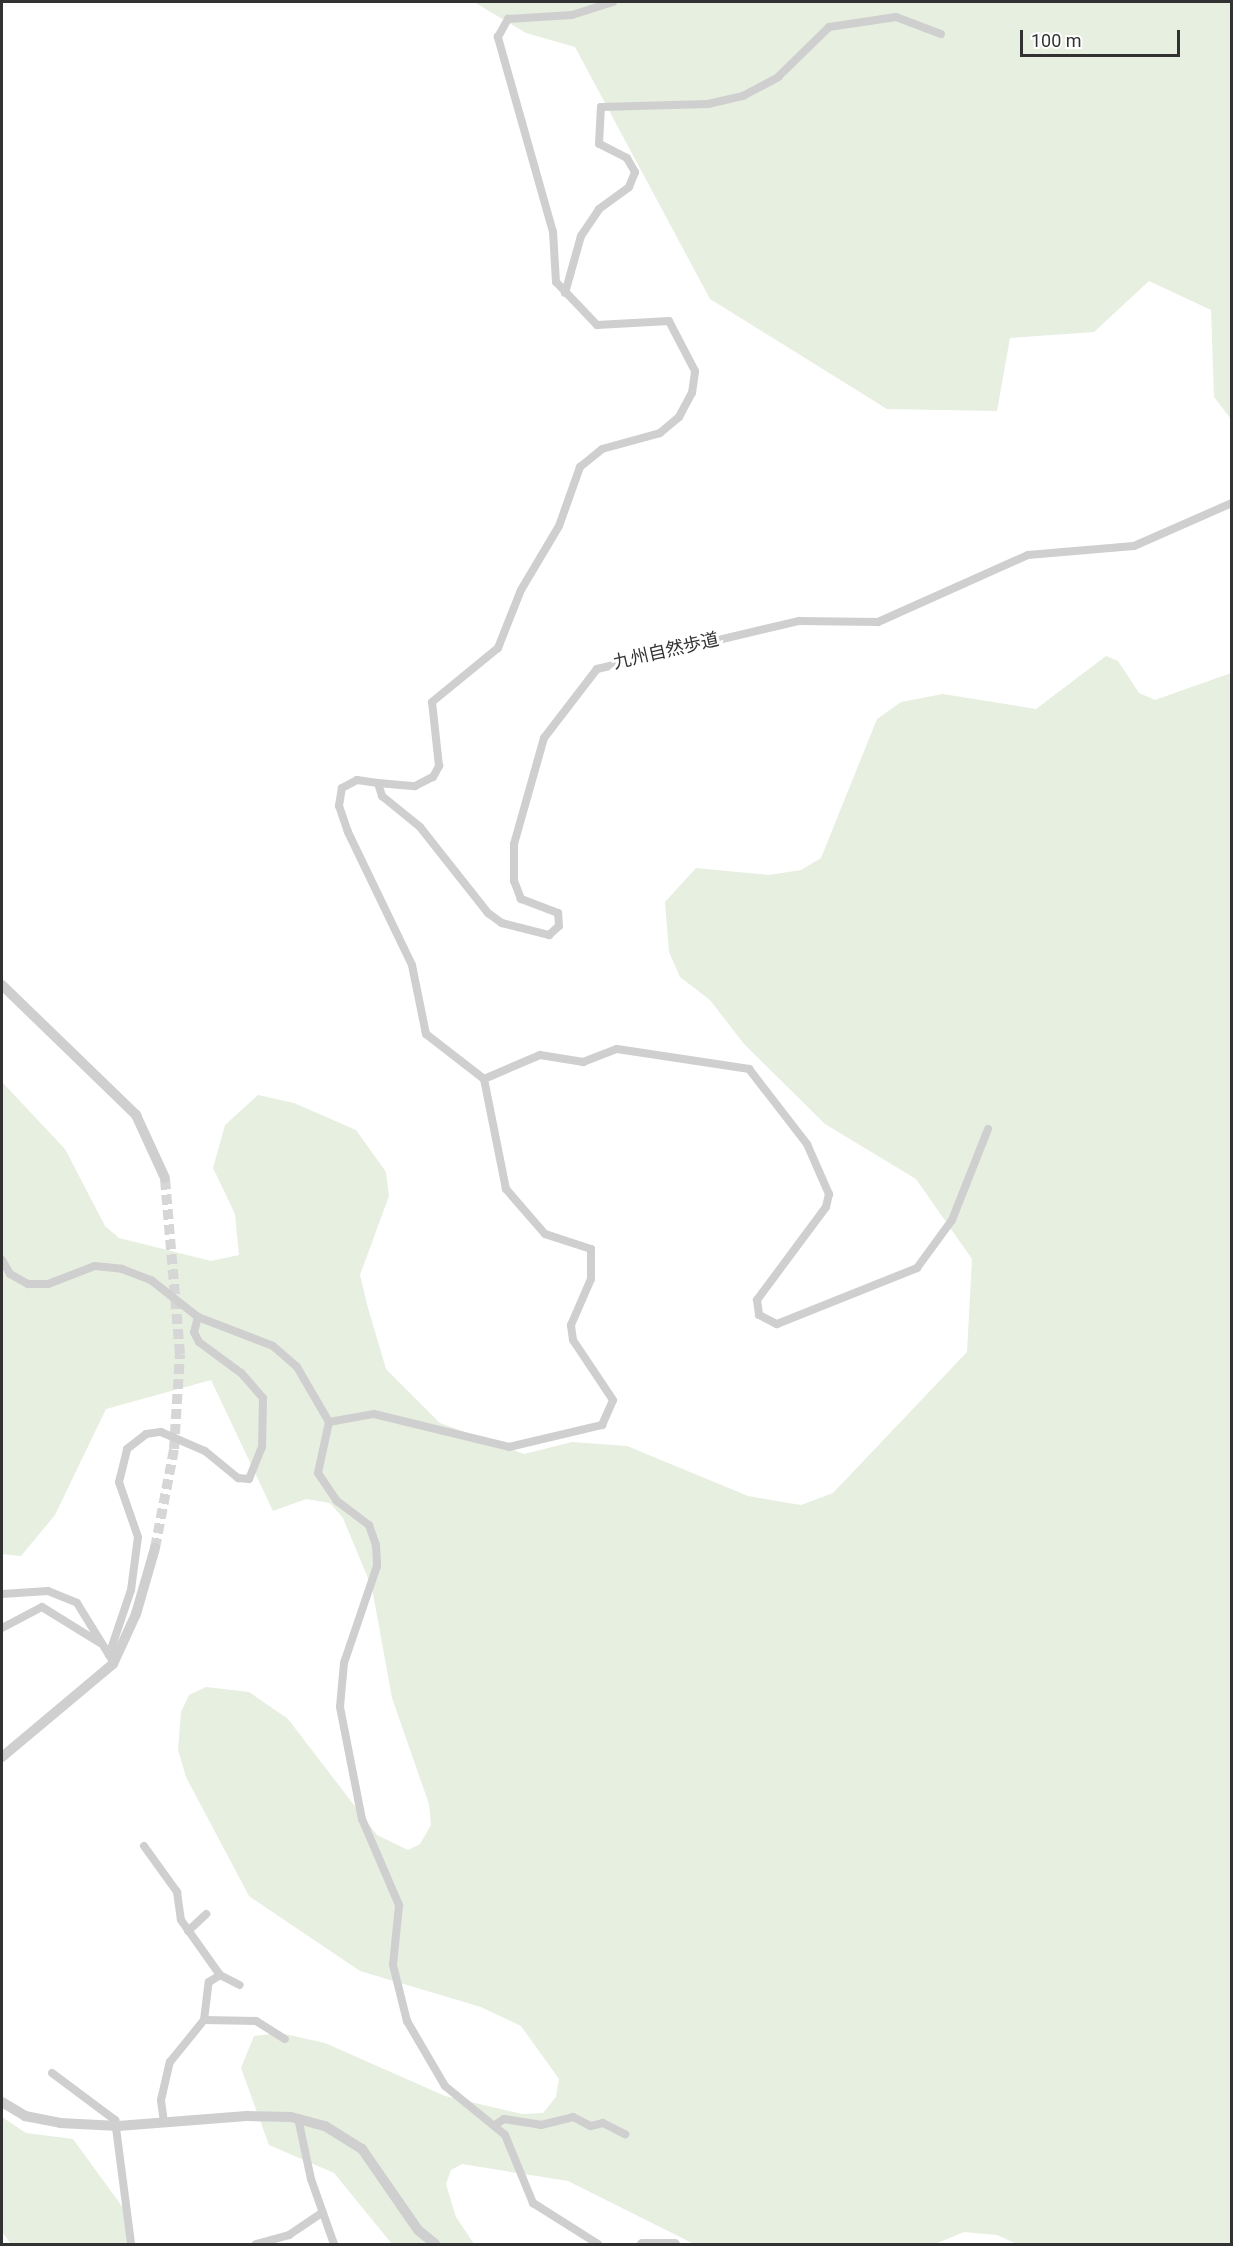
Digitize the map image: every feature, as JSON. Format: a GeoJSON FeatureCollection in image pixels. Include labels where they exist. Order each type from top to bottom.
{"type":"FeatureCollection","features":[{"type":"Feature","properties":{"kind":"street"},"geometry":{"type":"LineString","coordinates":[[329,1422],[374,1414],[509,1447],[595,1427],[608,1413],[613,1400],[606,1383],[573,1340],[571,1325],[591,1279],[591,1249],[545,1234],[506,1189],[484,1079],[426,1034],[412,965],[339,806],[342,788],[349,783],[415,786],[433,777],[439,766],[432,702],[498,648],[521,590],[559,526],[580,466],[602,449],[660,433],[679,417],[692,393],[695,371],[669,321],[597,325],[556,282],[553,232],[498,37],[508,20],[572,15],[613,2]]}},
{"type":"Feature","properties":{"kind":"street"},"geometry":{"type":"LineString","coordinates":[[565,293],[582,236],[599,209],[629,187],[635,172],[627,158],[599,144],[601,107],[708,104],[743,96],[778,76],[829,27],[896,17],[941,34]]}},
{"type":"Feature","properties":{"kind":"street","name":"九州自然歩道"},"geometry":{"type":"LineString","coordinates":[[378,783],[382,796],[420,826],[488,913],[502,923],[549,935],[559,926],[558,913],[521,899],[514,881],[514,844],[544,738],[597,669],[800,621],[878,622],[1028,555],[1134,546],[1232,503]]}},
{"type":"Feature","properties":{"kind":"street"},"geometry":{"type":"LineString","coordinates":[[2,985],[136,1115],[165,1178]]}},
{"type":"Feature","properties":{"kind":"street"},"geometry":{"type":"LineString","coordinates":[[484,1079],[540,1054],[583,1062],[617,1049],[748,1069],[807,1144],[829,1194],[826,1207],[758,1300],[759,1315],[777,1324],[917,1268],[952,1220],[988,1129]]}},
{"type":"Feature","properties":{"kind":"street"},"geometry":{"type":"LineString","coordinates":[[2,1260],[10,1274],[28,1284],[48,1284],[95,1266],[122,1269],[152,1280],[198,1317],[239,1329],[279,1351],[297,1367],[329,1422],[318,1473],[337,1502],[369,1525],[376,1545],[377,1566],[344,1663],[340,1707],[362,1819],[399,1905],[393,1965],[407,2021],[445,2086],[495,2125],[509,2142],[533,2203],[598,2244]]}},
{"type":"Feature","properties":{"kind":"street"},"geometry":{"type":"LineString","coordinates":[[111,1660],[131,1590],[138,1537],[119,1482],[127,1449],[146,1434],[161,1432],[205,1451],[238,1478],[249,1479],[262,1447],[263,1398],[241,1373],[199,1342],[194,1332],[198,1317]]}},
{"type":"Feature","properties":{"kind":"street"},"geometry":{"type":"LineString","coordinates":[[2,1757],[111,1660],[136,1614],[155,1548]]}},
{"type":"Feature","properties":{"kind":"street"},"geometry":{"type":"LineString","coordinates":[[2,1594],[48,1592],[77,1603],[111,1660]]}},
{"type":"Feature","properties":{"kind":"street"},"geometry":{"type":"LineString","coordinates":[[2,1628],[42,1607],[102,1644]]}},
{"type":"Feature","properties":{"kind":"street"},"geometry":{"type":"LineString","coordinates":[[144,1846],[177,1892],[189,1930],[220,1975],[240,1985]]}},
{"type":"Feature","properties":{"kind":"street"},"geometry":{"type":"LineString","coordinates":[[189,1930],[206,1914]]}},
{"type":"Feature","properties":{"kind":"street"},"geometry":{"type":"LineString","coordinates":[[164,2122],[161,2100],[170,2062],[204,2020],[209,1982],[220,1975]]}},
{"type":"Feature","properties":{"kind":"street"},"geometry":{"type":"LineString","coordinates":[[204,2020],[256,2021],[285,2039]]}},
{"type":"Feature","properties":{"kind":"street"},"geometry":{"type":"LineString","coordinates":[[52,2073],[105,2109],[118,2126],[130,2244]]}},
{"type":"Feature","properties":{"kind":"street"},"geometry":{"type":"LineString","coordinates":[[2,2102],[45,2121],[118,2126],[164,2122],[298,2118],[325,2126],[362,2149],[418,2230],[435,2244]]}},
{"type":"Feature","properties":{"kind":"street"},"geometry":{"type":"LineString","coordinates":[[495,2125],[504,2120],[541,2125],[573,2117],[591,2126],[603,2123],[625,2134]]}},
{"type":"Feature","properties":{"kind":"street"},"geometry":{"type":"LineString","coordinates":[[298,2118],[322,2213],[334,2244]]}},
{"type":"Feature","properties":{"kind":"street"},"geometry":{"type":"LineString","coordinates":[[256,2244],[289,2235],[322,2213]]}},
{"type":"Feature","properties":{"kind":"street"},"geometry":{"type":"LineString","coordinates":[[642,2244],[675,2244]]}},
{"type":"Feature","properties":{"kind":"green space"},"geometry":{"type":"Polygon","coordinates":[[[474,2],[1231,2],[1231,419],[1214,397],[1211,310],[1149,281],[1094,332],[1010,338],[997,411],[887,409],[710,299],[575,47],[526,33],[474,2]]]}},
{"type":"Feature","properties":{"kind":"green space"},"geometry":{"type":"Polygon","coordinates":[[[1106,656],[1118,661],[1139,693],[1155,700],[1231,673],[1231,2244],[1017,2244],[997,2235],[964,2232],[935,2244],[694,2244],[568,2181],[462,2164],[451,2170],[446,2184],[456,2217],[474,2244],[392,2244],[334,2173],[269,2145],[241,2068],[254,2036],[280,2033],[325,2043],[445,2096],[522,2114],[543,2113],[556,2097],[559,2079],[521,2026],[481,2007],[360,1971],[249,1896],[186,1777],[178,1750],[181,1712],[189,1695],[206,1687],[249,1692],[288,1719],[377,1835],[408,1850],[420,1844],[431,1825],[429,1804],[392,1698],[372,1588],[343,1518],[330,1503],[306,1499],[273,1511],[211,1380],[106,1409],[55,1515],[21,1556],[2,1554],[2,1082],[65,1149],[105,1226],[119,1238],[211,1261],[239,1255],[235,1214],[213,1168],[225,1125],[258,1095],[294,1103],[356,1130],[386,1172],[389,1196],[360,1275],[368,1308],[386,1369],[440,1423],[524,1454],[572,1442],[627,1446],[748,1496],[801,1505],[833,1493],[967,1352],[972,1259],[916,1179],[825,1124],[744,1044],[710,1000],[680,977],[669,952],[665,902],[696,868],[769,875],[801,870],[821,858],[877,719],[901,702],[943,694],[1036,709],[1106,656]]]}},
{"type":"Feature","properties":{"kind":"green space"},"geometry":{"type":"Polygon","coordinates":[[[2,2117],[26,2133],[73,2139],[124,2209],[134,2244],[11,2244],[2,2232],[2,2117]]]}},
{"type":"Feature","properties":{"kind":"tunnel"},"geometry":{"type":"LineString","coordinates":[[155,1548],[174,1449],[180,1354],[165,1178]]}}]}
